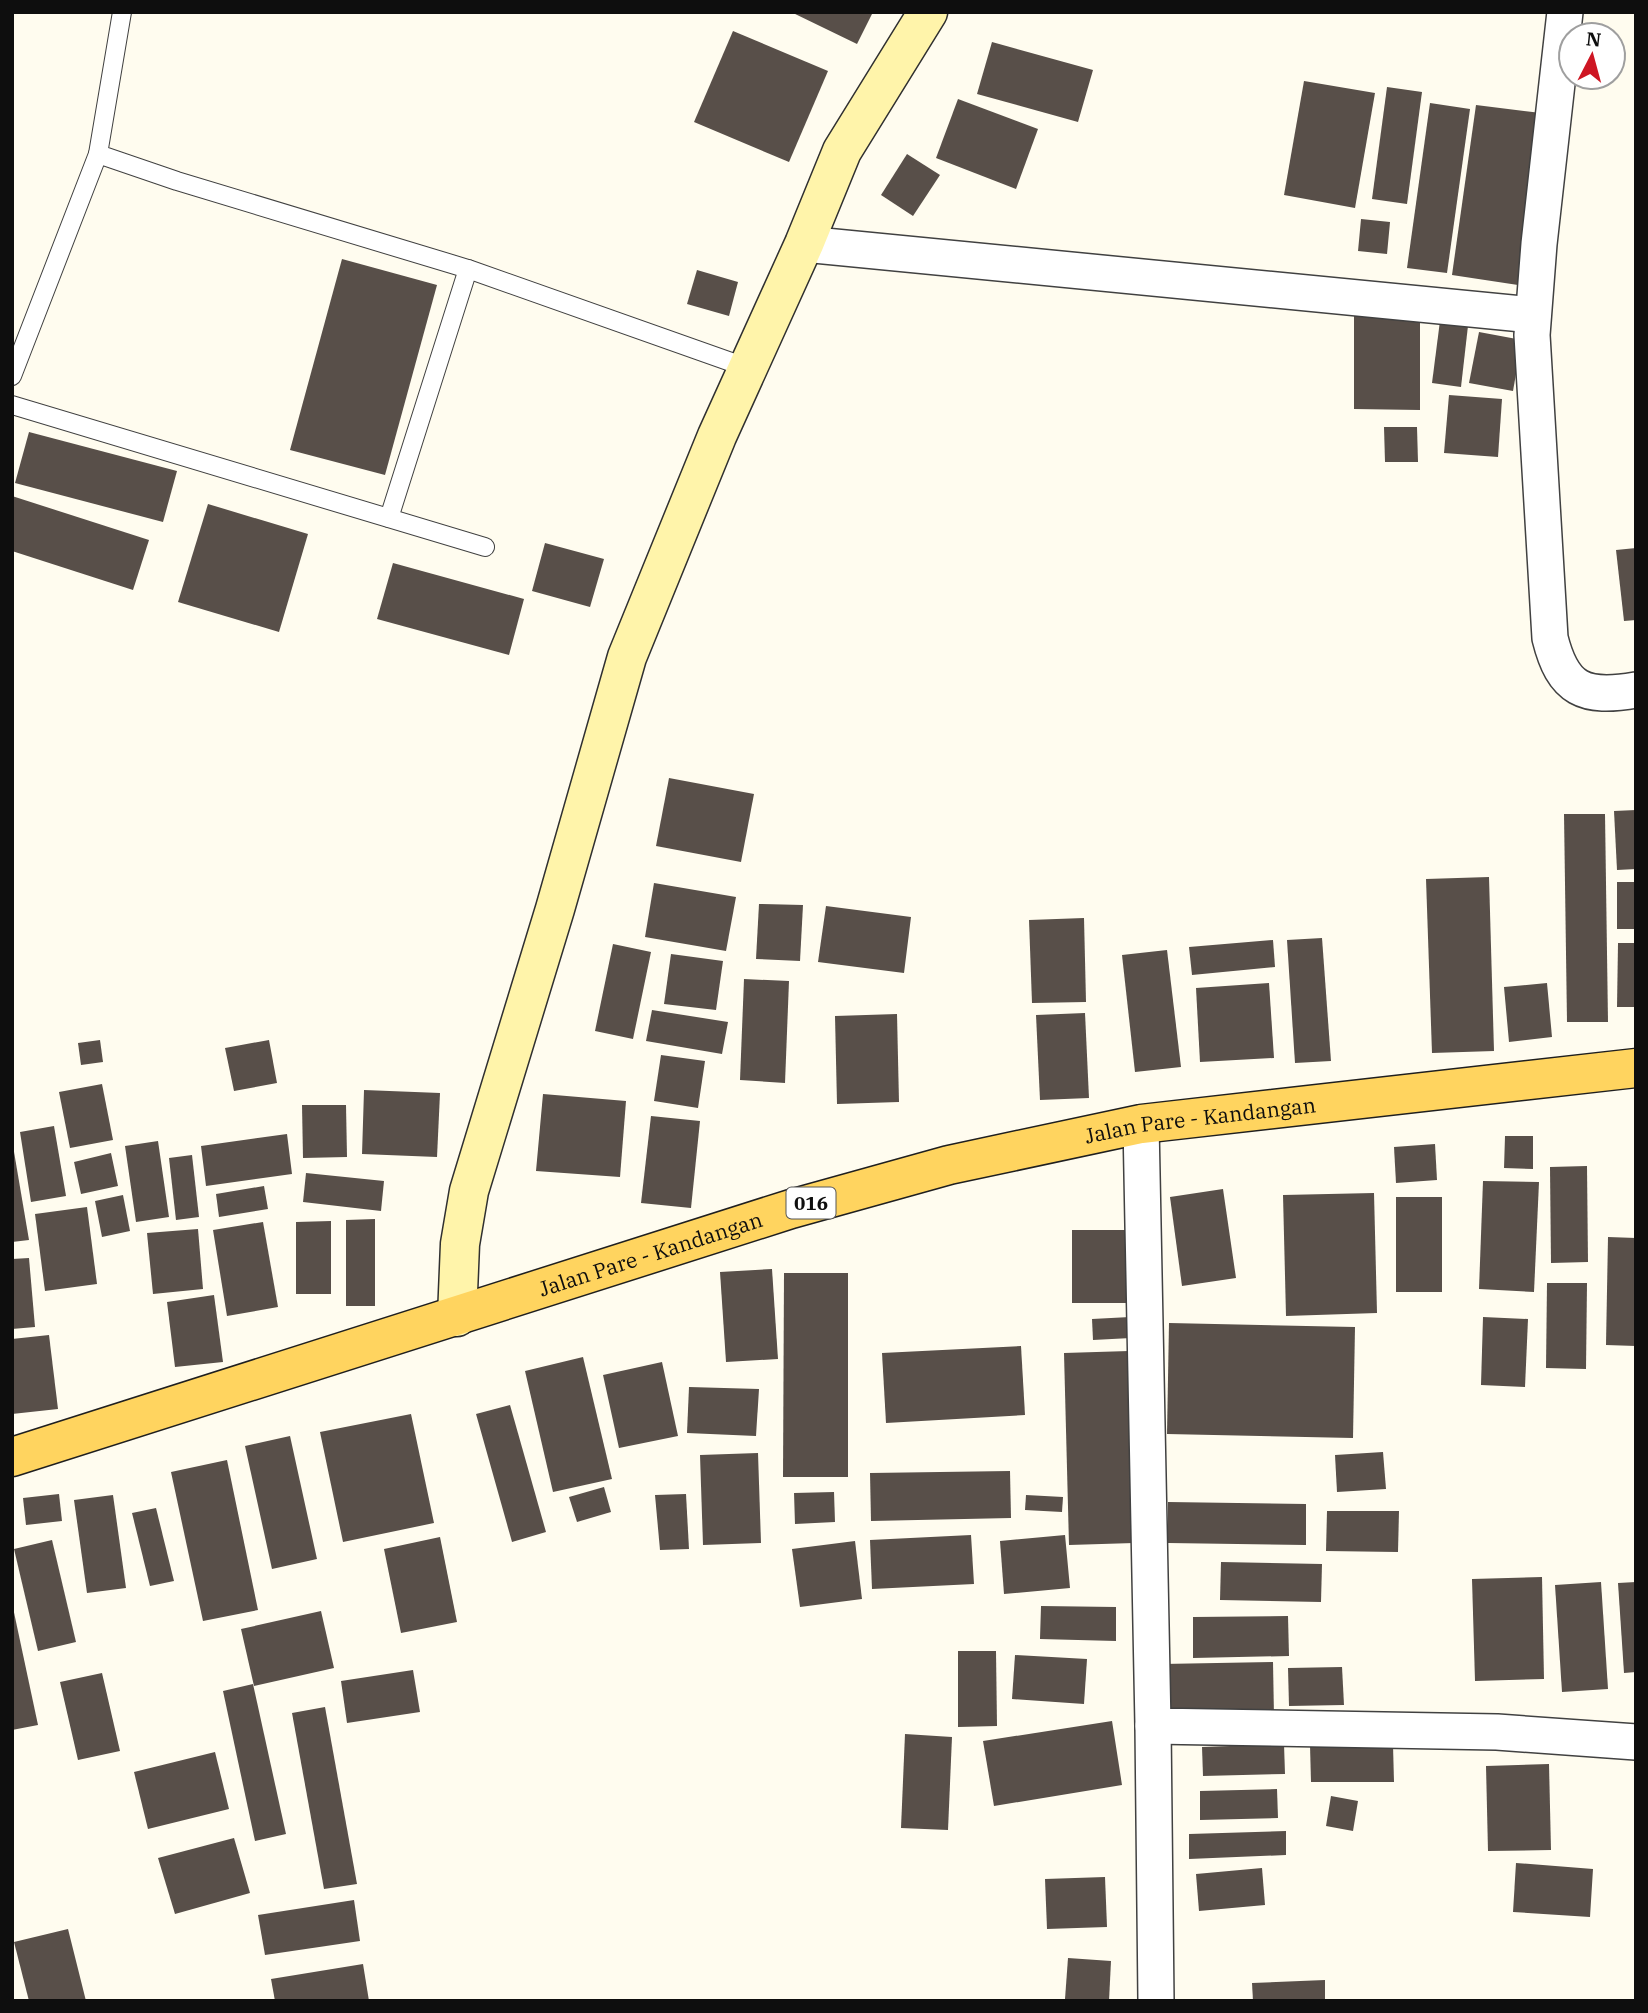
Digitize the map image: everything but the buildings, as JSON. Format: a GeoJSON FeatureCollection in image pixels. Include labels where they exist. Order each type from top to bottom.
{"type":"FeatureCollection","features":[{"type":"Feature","properties":{"kind":"main road","name":"Jalan Pare - Kandangan"},"geometry":{"type":"LineString","coordinates":[[12,1457],[792,1209],[949,1165],[1140,1124],[1636,1068]]}},
{"type":"Feature","properties":{"kind":"street"},"geometry":{"type":"LineString","coordinates":[[457,1317],[460,1244],[469,1191],[555,909],[627,657],[717,436],[804,244],[842,151],[928,12]]}},
{"type":"Feature","properties":{"kind":"street"},"geometry":{"type":"LineString","coordinates":[[1565,12],[1532,335],[1550,638],[1556,661],[1571,682],[1588,691],[1611,695],[1636,690]]}},
{"type":"Feature","properties":{"kind":"street"},"geometry":{"type":"LineString","coordinates":[[804,244],[1533,315]]}},
{"type":"Feature","properties":{"kind":"street"},"geometry":{"type":"LineString","coordinates":[[1140,1124],[1156,2001]]}},
{"type":"Feature","properties":{"kind":"street"},"geometry":{"type":"LineString","coordinates":[[1153,1726],[1497,1732],[1636,1742]]}},
{"type":"Feature","properties":{"kind":"lane"},"geometry":{"type":"LineString","coordinates":[[12,376],[98,154],[122,12]]}},
{"type":"Feature","properties":{"kind":"lane"},"geometry":{"type":"LineString","coordinates":[[98,154],[177,181],[468,270],[748,368]]}},
{"type":"Feature","properties":{"kind":"lane"},"geometry":{"type":"LineString","coordinates":[[389,518],[468,270]]}},
{"type":"Feature","properties":{"kind":"lane"},"geometry":{"type":"LineString","coordinates":[[12,405],[485,547]]}}]}
